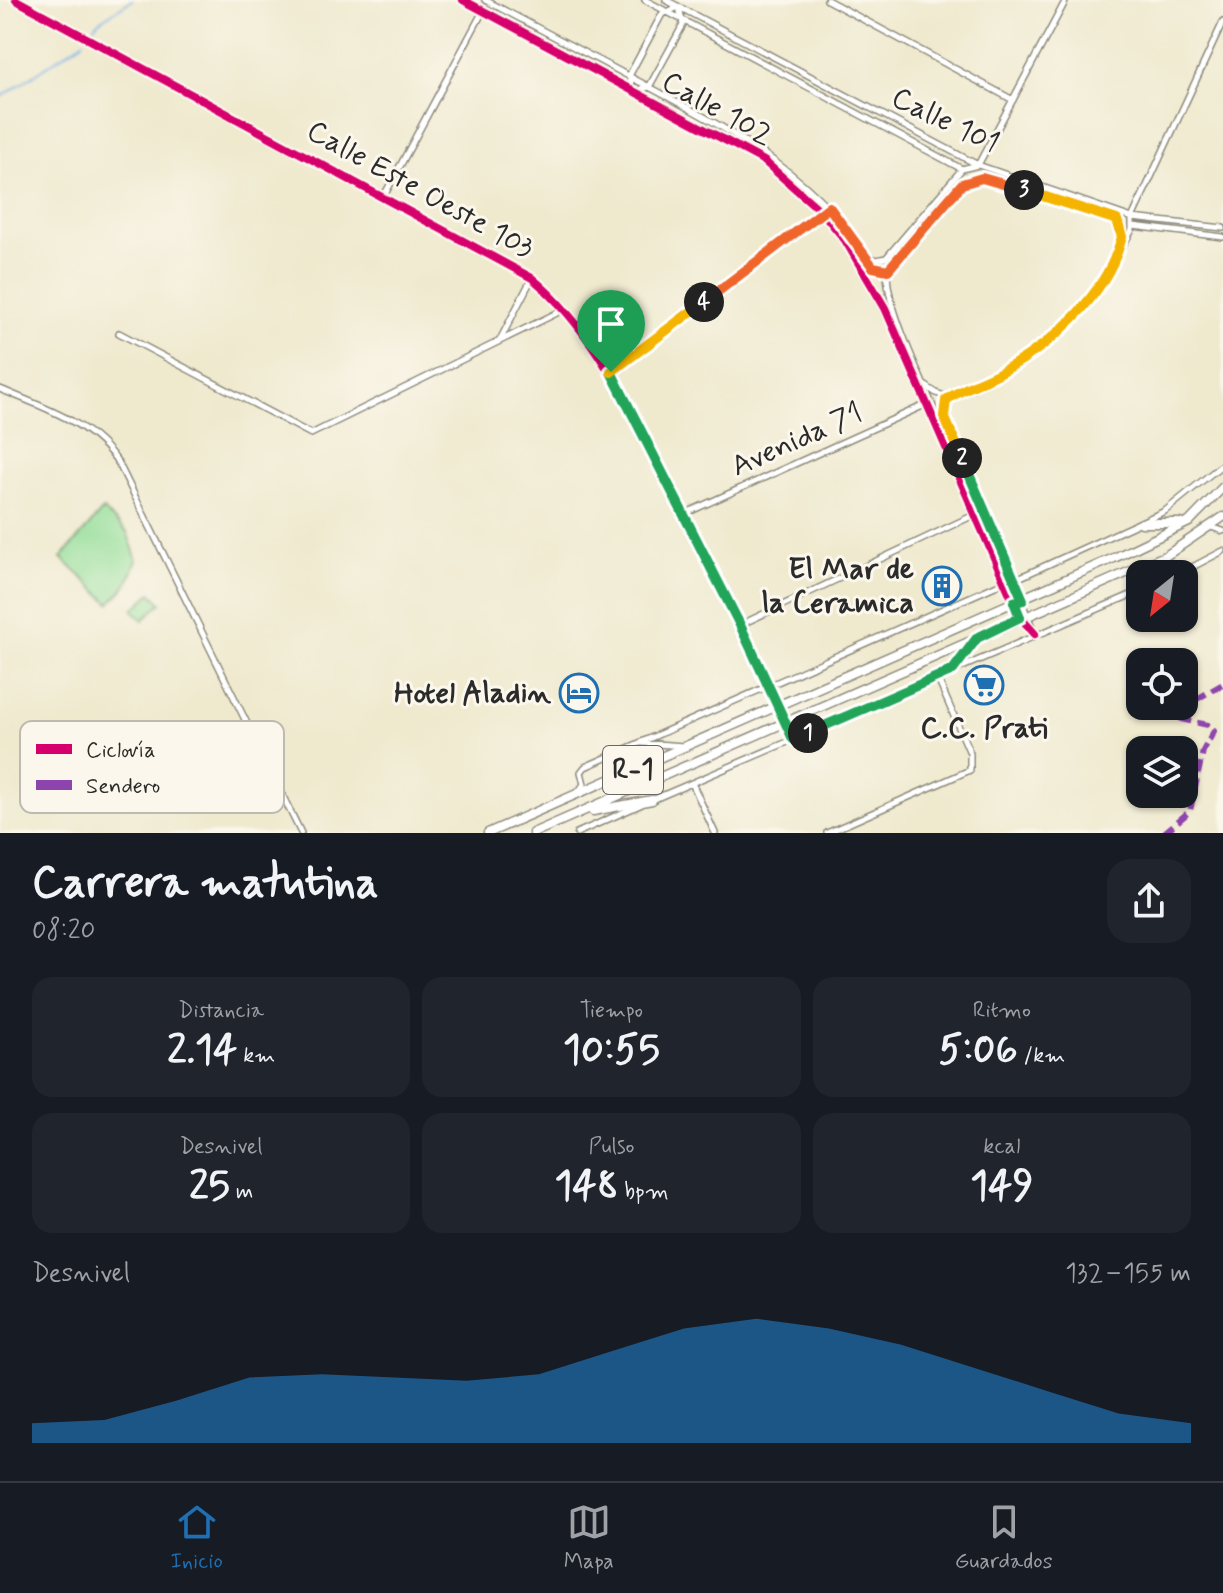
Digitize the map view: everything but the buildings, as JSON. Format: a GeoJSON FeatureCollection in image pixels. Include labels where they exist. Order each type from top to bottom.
{"type":"FeatureCollection","features":[{"type":"Feature","properties":{"kind":"main road","name":"R-1"},"geometry":{"type":"LineString","coordinates":[[488,833],[1018,601],[1189,522],[1223,487]]}},
{"type":"Feature","properties":{"kind":"main road","name":"R-1"},"geometry":{"type":"LineString","coordinates":[[533,833],[1167,555],[1223,517]]}},
{"type":"Feature","properties":{"kind":"main road"},"geometry":{"type":"LineString","coordinates":[[1142,523],[1189,522]]}},
{"type":"Feature","properties":{"kind":"main road"},"geometry":{"type":"LineString","coordinates":[[953,670],[977,638]]}},
{"type":"Feature","properties":{"kind":"main road"},"geometry":{"type":"LineString","coordinates":[[580,813],[652,800]]}},
{"type":"Feature","properties":{"kind":"street","name":"Calle Este Oeste 103"},"geometry":{"type":"LineString","coordinates":[[16,0],[532,278],[565,309],[583,329],[611,372],[740,625],[793,739]]}},
{"type":"Feature","properties":{"kind":"street","name":"Calle 102"},"geometry":{"type":"LineString","coordinates":[[463,0],[764,161],[823,213],[845,240],[885,308],[1004,582],[1035,634]]}},
{"type":"Feature","properties":{"kind":"street","name":"Calle 102"},"geometry":{"type":"LineString","coordinates":[[485,0],[746,139],[795,174],[829,207],[873,267],[888,270],[889,292],[984,525],[988,543]]}},
{"type":"Feature","properties":{"kind":"street","name":"Calle 101"},"geometry":{"type":"LineString","coordinates":[[645,0],[962,169]]}},
{"type":"Feature","properties":{"kind":"street","name":"Calle 101"},"geometry":{"type":"LineString","coordinates":[[666,0],[978,165],[1132,218],[1223,228]]}},
{"type":"Feature","properties":{"kind":"street"},"geometry":{"type":"LineString","coordinates":[[827,0],[1013,100]]}},
{"type":"Feature","properties":{"kind":"street"},"geometry":{"type":"LineString","coordinates":[[867,256],[876,260],[886,258],[962,169],[978,165],[1066,0]]}},
{"type":"Feature","properties":{"kind":"street"},"geometry":{"type":"LineString","coordinates":[[679,7],[684,20],[649,87],[634,91],[629,76],[666,11],[679,7]]}},
{"type":"Feature","properties":{"kind":"street"},"geometry":{"type":"LineString","coordinates":[[384,196],[483,11]]}},
{"type":"Feature","properties":{"kind":"street"},"geometry":{"type":"LineString","coordinates":[[926,386],[938,394],[952,396],[1022,361],[1059,333],[1089,298],[1133,226],[1132,218],[1223,22]]}},
{"type":"Feature","properties":{"kind":"street"},"geometry":{"type":"LineString","coordinates":[[787,75],[791,66]]}},
{"type":"Feature","properties":{"kind":"street"},"geometry":{"type":"LineString","coordinates":[[916,144],[921,135]]}},
{"type":"Feature","properties":{"kind":"street"},"geometry":{"type":"LineString","coordinates":[[1009,185],[1012,176]]}},
{"type":"Feature","properties":{"kind":"street"},"geometry":{"type":"LineString","coordinates":[[888,270],[962,184],[971,179],[1009,185],[1117,220],[1122,230],[1119,248]]}},
{"type":"Feature","properties":{"kind":"street"},"geometry":{"type":"LineString","coordinates":[[933,202],[936,214]]}},
{"type":"Feature","properties":{"kind":"street"},"geometry":{"type":"LineString","coordinates":[[611,372],[829,207]]}},
{"type":"Feature","properties":{"kind":"street"},"geometry":{"type":"LineString","coordinates":[[1133,226],[1223,237]]}},
{"type":"Feature","properties":{"kind":"street"},"geometry":{"type":"LineString","coordinates":[[500,340],[532,278]]}},
{"type":"Feature","properties":{"kind":"street"},"geometry":{"type":"LineString","coordinates":[[119,333],[311,434],[565,309]]}},
{"type":"Feature","properties":{"kind":"street"},"geometry":{"type":"LineString","coordinates":[[0,389],[73,421],[106,445],[119,464],[246,721]]}},
{"type":"Feature","properties":{"kind":"street","name":"Calle 102"},"geometry":{"type":"LineString","coordinates":[[952,396],[943,407],[944,416],[1014,580],[1018,601]]}},
{"type":"Feature","properties":{"kind":"street","name":"Avenida 71"},"geometry":{"type":"LineString","coordinates":[[684,514],[927,404]]}},
{"type":"Feature","properties":{"kind":"street"},"geometry":{"type":"LineString","coordinates":[[1014,580],[1142,523],[1186,497],[1223,464]]}},
{"type":"Feature","properties":{"kind":"street"},"geometry":{"type":"LineString","coordinates":[[740,625],[974,515]]}},
{"type":"Feature","properties":{"kind":"street"},"geometry":{"type":"LineString","coordinates":[[1211,527],[1223,531]]}},
{"type":"Feature","properties":{"kind":"street"},"geometry":{"type":"LineString","coordinates":[[1198,564],[1223,551]]}},
{"type":"Feature","properties":{"kind":"street"},"geometry":{"type":"LineString","coordinates":[[576,795],[584,784],[583,769],[1004,582]]}},
{"type":"Feature","properties":{"kind":"street"},"geometry":{"type":"LineString","coordinates":[[577,833],[1126,597]]}},
{"type":"Feature","properties":{"kind":"street"},"geometry":{"type":"LineString","coordinates":[[827,833],[970,770],[970,753],[937,677]]}},
{"type":"Feature","properties":{"kind":"street"},"geometry":{"type":"LineString","coordinates":[[641,743],[688,746]]}},
{"type":"Feature","properties":{"kind":"street"},"geometry":{"type":"LineString","coordinates":[[692,783],[715,833]]}},
{"type":"Feature","properties":{"kind":"street"},"geometry":{"type":"LineString","coordinates":[[284,797],[299,833]]}},
{"type":"Feature","properties":{"kind":"green space"},"geometry":{"type":"Polygon","coordinates":[[[103,510],[127,532],[137,560],[127,585],[110,603],[61,558],[103,510]]]}},
{"type":"Feature","properties":{"kind":"green space"},"geometry":{"type":"Polygon","coordinates":[[[151,593],[161,603],[143,620],[133,610],[151,593]]]}},
{"type":"Feature","properties":{"kind":"waterway"},"geometry":{"type":"LineString","coordinates":[[88,35],[99,21],[132,0]]}},
{"type":"Feature","properties":{"kind":"waterway"},"geometry":{"type":"LineString","coordinates":[[0,98],[84,41]]}},
{"type":"Feature","properties":{"kind":"marked path"},"geometry":{"type":"LineString","coordinates":[[1164,833],[1190,811],[1203,751],[1214,731],[1208,725],[1181,719],[1188,704],[1223,684]]}},
{"type":"Feature","properties":{"kind":"cycle path"},"geometry":{"type":"LineString","coordinates":[[16,0],[532,278],[555,299],[593,346],[624,398],[793,739]]}},
{"type":"Feature","properties":{"kind":"cycle path"},"geometry":{"type":"LineString","coordinates":[[463,0],[764,161],[823,213],[845,240],[885,308],[1020,617],[1035,634]]}},
{"type":"Feature","properties":{"kind":"place","name":"El Mar de la Ceramica"},"geometry":{"type":"Point","coordinates":[942,586]}},
{"type":"Feature","properties":{"kind":"place","name":"C.C. Prati"},"geometry":{"type":"Point","coordinates":[984,685]}},
{"type":"Feature","properties":{"kind":"place","name":"Hotel Aladin"},"geometry":{"type":"Point","coordinates":[579,693]}},
{"type":"Feature","properties":{"kind":"route"},"geometry":{"type":"LineString","coordinates":[[982,178],[1005,184],[1117,220],[1121,224],[1119,248],[1089,298],[1059,333],[1022,361],[952,396],[943,407],[944,416],[1023,600],[1014,602],[1020,617],[977,638],[953,670],[793,739],[740,625],[611,372],[829,207],[873,267],[880,270],[888,270],[962,184],[971,179],[982,178]]}}]}
